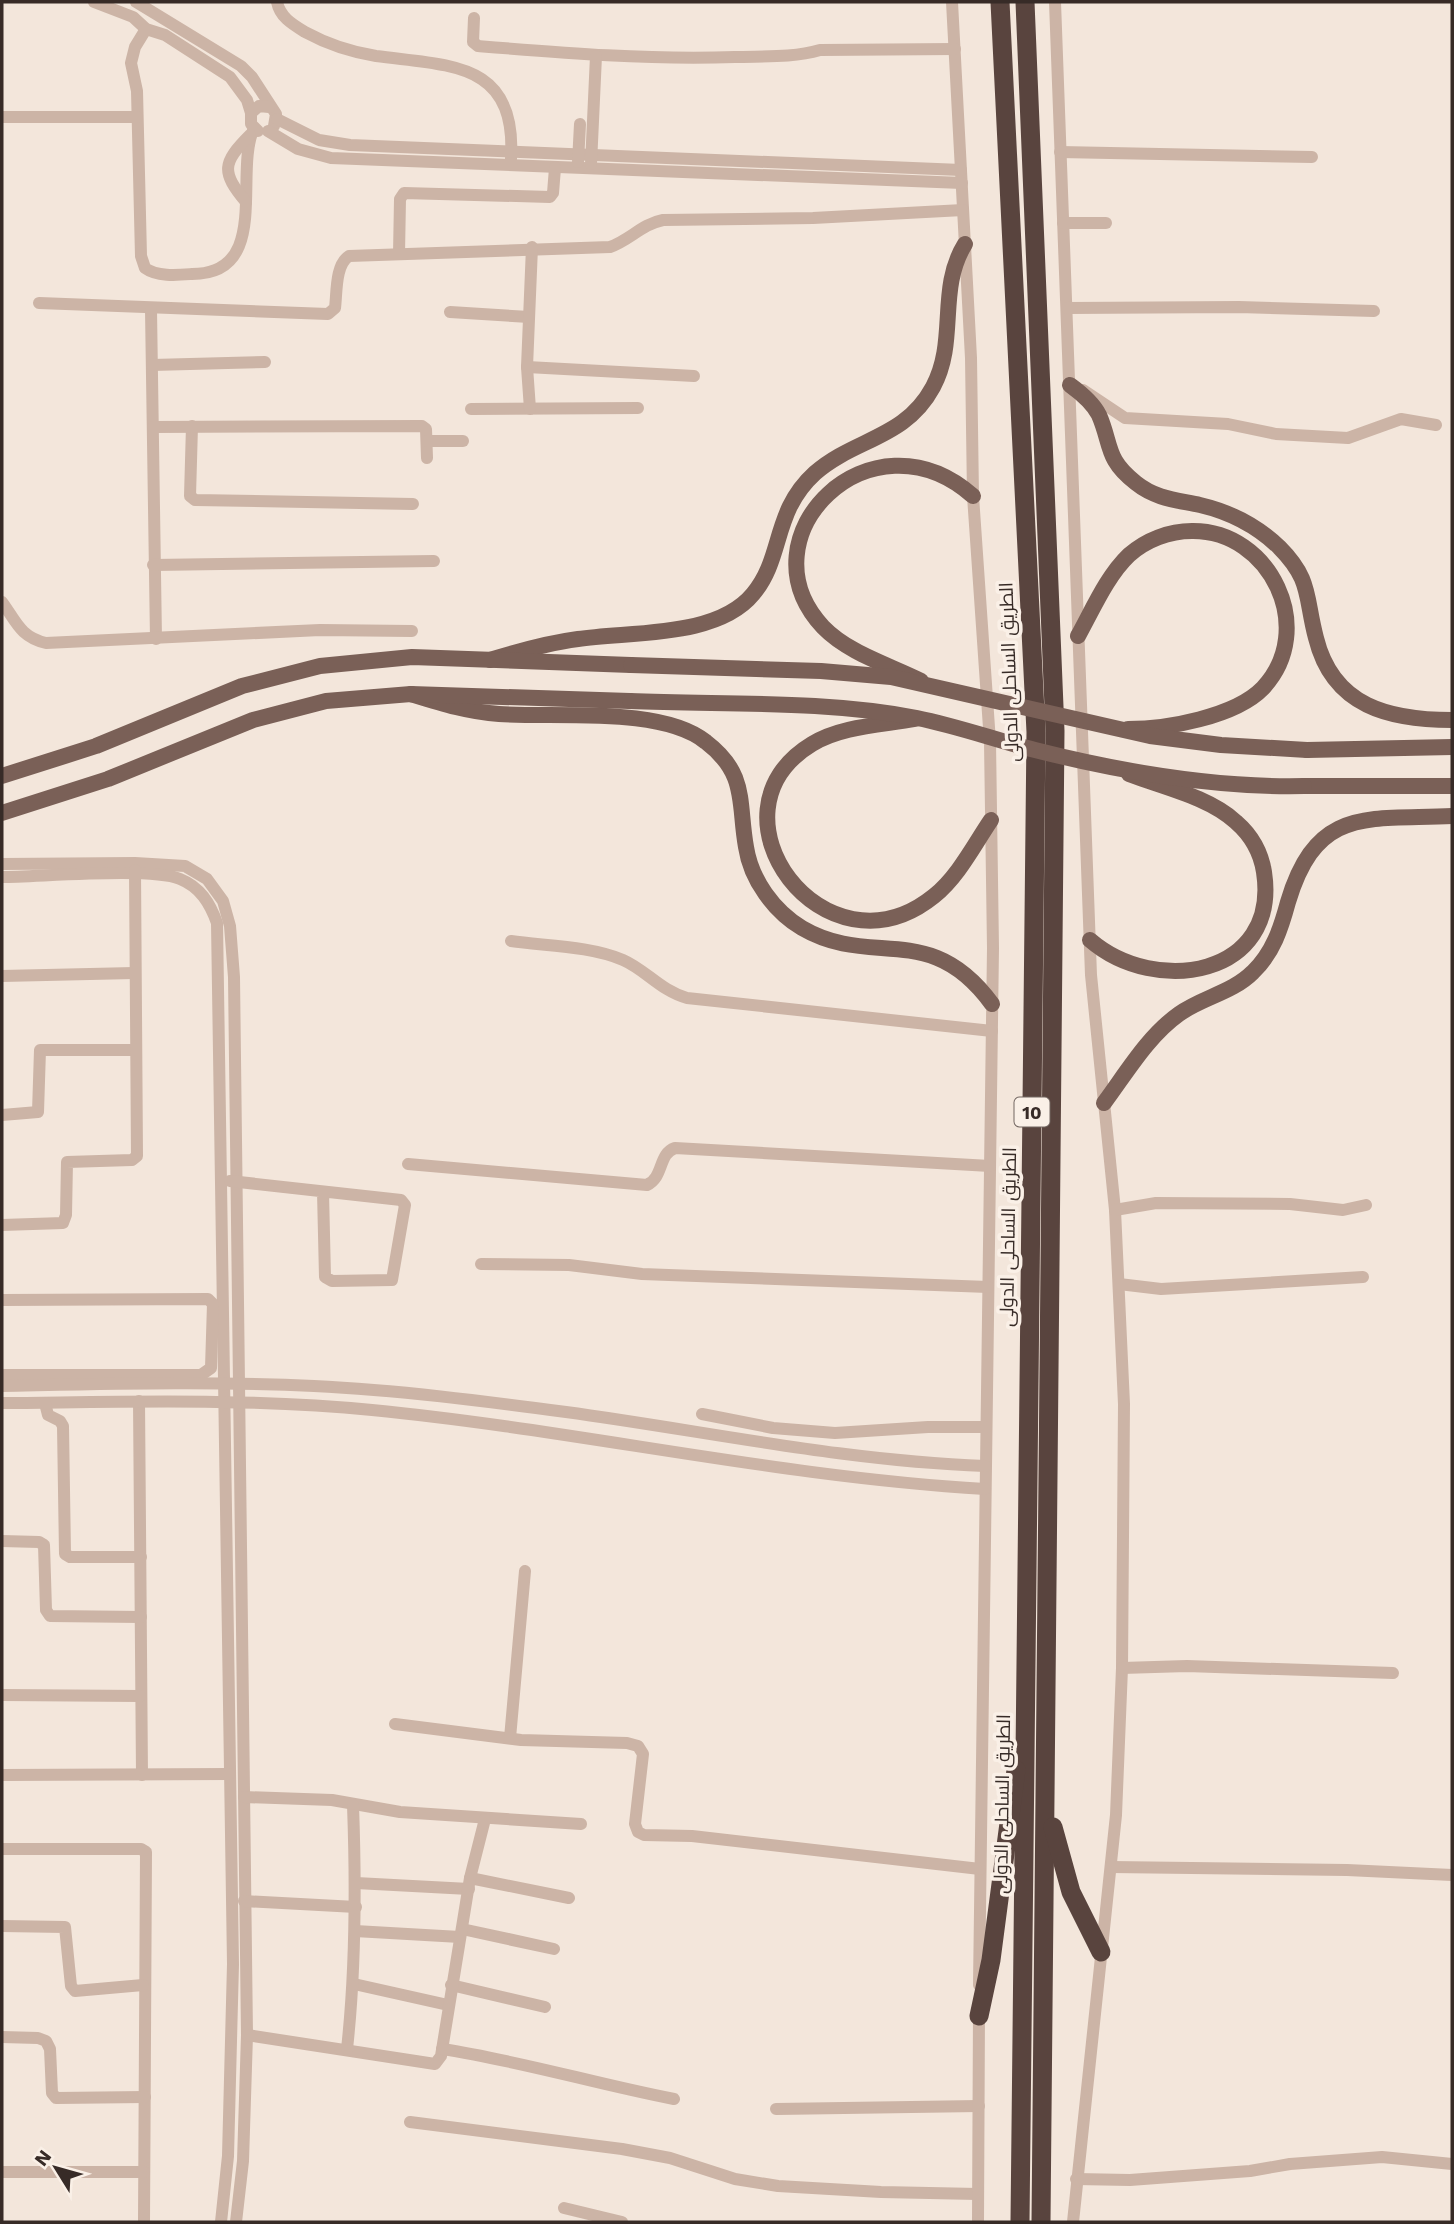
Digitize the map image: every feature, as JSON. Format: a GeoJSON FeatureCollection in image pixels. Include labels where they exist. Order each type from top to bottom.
{"type":"FeatureCollection","features":[{"type":"Feature","properties":{"kind":"highway","name":"الطريق الساحلى الدولى"},"geometry":{"type":"LineString","coordinates":[[1000,2],[1036,732],[1020,2222]]}},
{"type":"Feature","properties":{"kind":"highway","name":"10"},"geometry":{"type":"LineString","coordinates":[[1025,2],[1055,731],[1041,2222]]}},
{"type":"Feature","properties":{"kind":"highway"},"geometry":{"type":"LineString","coordinates":[[979,2016],[991,1960],[1009,1816],[1026,1721]]}},
{"type":"Feature","properties":{"kind":"highway"},"geometry":{"type":"LineString","coordinates":[[1046,1813],[1071,1892],[1101,1952]]}},
{"type":"Feature","properties":{"kind":"main road"},"geometry":{"type":"LineString","coordinates":[[490,660],[577,639],[706,624],[740,607],[755,592],[766,573],[784,516],[804,485],[835,458],[897,428],[918,409],[932,390],[947,345],[949,282],[965,244]]}},
{"type":"Feature","properties":{"kind":"main road"},"geometry":{"type":"LineString","coordinates":[[1070,384],[1094,407],[1112,457],[1134,482],[1162,498],[1212,508],[1240,519],[1265,536],[1288,557],[1306,583],[1320,651],[1332,674],[1349,693],[1369,707],[1391,716],[1415,720],[1452,720]]}},
{"type":"Feature","properties":{"kind":"main road"},"geometry":{"type":"LineString","coordinates":[[925,683],[843,643],[817,620],[806,600],[798,569],[802,536],[811,517],[831,490],[860,472],[888,466],[911,466],[934,472],[955,482],[973,496]]}},
{"type":"Feature","properties":{"kind":"main road"},"geometry":{"type":"LineString","coordinates":[[1079,636],[1115,571],[1140,547],[1161,536],[1184,531],[1218,534],[1249,550],[1266,566],[1279,587],[1286,610],[1286,634],[1281,657],[1270,679],[1253,696],[1215,713],[1176,724],[1115,729]]}},
{"type":"Feature","properties":{"kind":"main road"},"geometry":{"type":"LineString","coordinates":[[2,776],[96,746],[217,694],[292,672],[378,659],[821,671],[925,683],[1115,729],[1221,745],[1307,750],[1452,747]]}},
{"type":"Feature","properties":{"kind":"main road"},"geometry":{"type":"LineString","coordinates":[[411,694],[481,713],[650,720],[673,724],[694,733],[718,752],[735,778],[744,807],[746,846],[751,866],[765,892],[785,915],[801,927],[838,942],[909,949],[934,956],[967,975],[992,1004]]}},
{"type":"Feature","properties":{"kind":"main road"},"geometry":{"type":"LineString","coordinates":[[2,813],[108,779],[229,728],[276,713],[353,697],[411,694],[818,708],[918,718],[1107,766],[1217,782],[1304,786],[1452,786]]}},
{"type":"Feature","properties":{"kind":"main road"},"geometry":{"type":"LineString","coordinates":[[918,718],[829,736],[797,756],[784,770],[770,805],[770,843],[785,876],[814,904],[843,917],[876,919],[908,912],[935,895],[952,877],[991,820]]}},
{"type":"Feature","properties":{"kind":"main road"},"geometry":{"type":"LineString","coordinates":[[1090,940],[1111,956],[1147,970],[1188,971],[1215,964],[1233,953],[1254,929],[1264,899],[1263,867],[1250,837],[1227,814],[1107,766]]}},
{"type":"Feature","properties":{"kind":"main road"},"geometry":{"type":"LineString","coordinates":[[1104,1103],[1168,1023],[1189,1007],[1236,986],[1262,963],[1280,931],[1299,868],[1318,842],[1345,824],[1361,820],[1452,816]]}},
{"type":"Feature","properties":{"kind":"street"},"geometry":{"type":"LineString","coordinates":[[94,2],[142,25],[159,33],[230,77],[243,94],[251,113],[252,131],[241,244],[223,266],[210,273],[158,273],[145,268],[141,256],[137,117],[132,55],[142,25],[141,5]]}},
{"type":"Feature","properties":{"kind":"street"},"geometry":{"type":"LineString","coordinates":[[277,2],[284,17],[293,24],[333,45],[376,56],[442,62],[475,74],[489,85],[508,114],[513,132],[510,166]]}},
{"type":"Feature","properties":{"kind":"street"},"geometry":{"type":"LineString","coordinates":[[953,2],[965,244],[973,496],[990,743],[991,820],[992,1031],[980,1869],[978,2222]]}},
{"type":"Feature","properties":{"kind":"street"},"geometry":{"type":"LineString","coordinates":[[1055,2],[1090,940],[1115,1210],[1124,1404],[1122,1668],[1111,1867],[1073,2222]]}},
{"type":"Feature","properties":{"kind":"street"},"geometry":{"type":"LineString","coordinates":[[141,5],[241,66],[252,78],[277,119],[319,140],[401,148],[926,168],[961,177]]}},
{"type":"Feature","properties":{"kind":"street"},"geometry":{"type":"LineString","coordinates":[[474,18],[473,42],[478,46],[596,56],[695,58],[799,55],[820,50],[955,49]]}},
{"type":"Feature","properties":{"kind":"street"},"geometry":{"type":"LineString","coordinates":[[159,33],[166,20]]}},
{"type":"Feature","properties":{"kind":"street"},"geometry":{"type":"LineString","coordinates":[[584,169],[596,56]]}},
{"type":"Feature","properties":{"kind":"street"},"geometry":{"type":"LineString","coordinates":[[251,113],[259,106],[269,107]]}},
{"type":"Feature","properties":{"kind":"street"},"geometry":{"type":"LineString","coordinates":[[2,117],[137,117]]}},
{"type":"Feature","properties":{"kind":"street"},"geometry":{"type":"LineString","coordinates":[[268,131],[277,119]]}},
{"type":"Feature","properties":{"kind":"street"},"geometry":{"type":"LineString","coordinates":[[580,124],[585,156]]}},
{"type":"Feature","properties":{"kind":"street"},"geometry":{"type":"LineString","coordinates":[[246,202],[229,181],[228,174],[231,154],[252,131],[268,131],[298,149],[349,160],[925,182],[961,177]]}},
{"type":"Feature","properties":{"kind":"street"},"geometry":{"type":"LineString","coordinates":[[349,160],[350,145]]}},
{"type":"Feature","properties":{"kind":"street"},"geometry":{"type":"LineString","coordinates":[[400,162],[401,148]]}},
{"type":"Feature","properties":{"kind":"street"},"geometry":{"type":"LineString","coordinates":[[454,164],[455,150]]}},
{"type":"Feature","properties":{"kind":"street"},"geometry":{"type":"LineString","coordinates":[[1060,152],[1312,157]]}},
{"type":"Feature","properties":{"kind":"street"},"geometry":{"type":"LineString","coordinates":[[399,254],[400,199],[404,193],[550,197],[553,194],[555,168]]}},
{"type":"Feature","properties":{"kind":"street"},"geometry":{"type":"LineString","coordinates":[[925,182],[926,168]]}},
{"type":"Feature","properties":{"kind":"street"},"geometry":{"type":"LineString","coordinates":[[39,303],[151,310],[328,314],[335,308],[339,273],[346,257],[532,247],[610,247],[623,243],[647,225],[663,220],[813,218],[963,210]]}},
{"type":"Feature","properties":{"kind":"street"},"geometry":{"type":"LineString","coordinates":[[1063,223],[1106,223]]}},
{"type":"Feature","properties":{"kind":"street"},"geometry":{"type":"LineString","coordinates":[[530,409],[527,367],[532,247]]}},
{"type":"Feature","properties":{"kind":"street"},"geometry":{"type":"LineString","coordinates":[[1067,308],[1239,307],[1374,311]]}},
{"type":"Feature","properties":{"kind":"street"},"geometry":{"type":"LineString","coordinates":[[151,310],[156,639]]}},
{"type":"Feature","properties":{"kind":"street"},"geometry":{"type":"LineString","coordinates":[[450,312],[529,317]]}},
{"type":"Feature","properties":{"kind":"street"},"geometry":{"type":"LineString","coordinates":[[152,365],[265,362]]}},
{"type":"Feature","properties":{"kind":"street"},"geometry":{"type":"LineString","coordinates":[[527,367],[694,376]]}},
{"type":"Feature","properties":{"kind":"street"},"geometry":{"type":"LineString","coordinates":[[1070,384],[1129,419],[1228,424],[1276,434],[1348,438],[1401,419],[1436,425]]}},
{"type":"Feature","properties":{"kind":"street"},"geometry":{"type":"LineString","coordinates":[[471,409],[638,408]]}},
{"type":"Feature","properties":{"kind":"street"},"geometry":{"type":"LineString","coordinates":[[192,426],[190,496],[195,500],[412,504]]}},
{"type":"Feature","properties":{"kind":"street"},"geometry":{"type":"LineString","coordinates":[[153,427],[422,426],[426,429],[427,458]]}},
{"type":"Feature","properties":{"kind":"street"},"geometry":{"type":"LineString","coordinates":[[427,441],[463,441]]}},
{"type":"Feature","properties":{"kind":"street"},"geometry":{"type":"LineString","coordinates":[[153,565],[434,561]]}},
{"type":"Feature","properties":{"kind":"street"},"geometry":{"type":"LineString","coordinates":[[2,602],[17,628],[36,641],[57,643],[320,630],[412,631]]}},
{"type":"Feature","properties":{"kind":"street"},"geometry":{"type":"LineString","coordinates":[[2,864],[135,869],[178,878],[205,897],[217,923],[238,1384],[244,1791],[247,2035],[236,2222]]}},
{"type":"Feature","properties":{"kind":"street"},"geometry":{"type":"LineString","coordinates":[[2,877],[176,864],[207,879],[223,901],[228,913],[234,977],[228,1181],[218,1334],[211,1368],[185,1379],[2,1386]]}},
{"type":"Feature","properties":{"kind":"street"},"geometry":{"type":"LineString","coordinates":[[2,1225],[62,1223],[66,1215],[66,1162],[135,1159],[138,1152],[134,973],[135,869]]}},
{"type":"Feature","properties":{"kind":"street"},"geometry":{"type":"LineString","coordinates":[[511,941],[611,956],[630,963],[665,989],[687,998],[992,1031]]}},
{"type":"Feature","properties":{"kind":"street"},"geometry":{"type":"LineString","coordinates":[[2,976],[134,973]]}},
{"type":"Feature","properties":{"kind":"street"},"geometry":{"type":"LineString","coordinates":[[218,976],[234,977]]}},
{"type":"Feature","properties":{"kind":"street"},"geometry":{"type":"LineString","coordinates":[[2,1115],[38,1112],[40,1050],[135,1050]]}},
{"type":"Feature","properties":{"kind":"street"},"geometry":{"type":"LineString","coordinates":[[408,1164],[647,1185],[658,1176],[665,1155],[675,1148],[989,1166]]}},
{"type":"Feature","properties":{"kind":"street"},"geometry":{"type":"LineString","coordinates":[[228,1181],[397,1199],[404,1202],[392,1280],[332,1281],[325,1277],[323,1192]]}},
{"type":"Feature","properties":{"kind":"street"},"geometry":{"type":"LineString","coordinates":[[1115,1210],[1156,1203],[1290,1204],[1343,1210],[1366,1205]]}},
{"type":"Feature","properties":{"kind":"street"},"geometry":{"type":"LineString","coordinates":[[481,1264],[569,1265],[642,1275],[988,1287]]}},
{"type":"Feature","properties":{"kind":"street"},"geometry":{"type":"LineString","coordinates":[[1119,1284],[1174,1289],[1363,1277]]}},
{"type":"Feature","properties":{"kind":"street"},"geometry":{"type":"LineString","coordinates":[[2,1300],[204,1297],[213,1304],[223,1383],[233,1964],[228,2156],[221,2222]]}},
{"type":"Feature","properties":{"kind":"street"},"geometry":{"type":"LineString","coordinates":[[2,1375],[185,1379],[376,1391],[568,1412],[717,1437],[901,1461],[985,1466]]}},
{"type":"Feature","properties":{"kind":"street"},"geometry":{"type":"LineString","coordinates":[[373,1410],[376,1391]]}},
{"type":"Feature","properties":{"kind":"street"},"geometry":{"type":"LineString","coordinates":[[139,1401],[142,1775]]}},
{"type":"Feature","properties":{"kind":"street"},"geometry":{"type":"LineString","coordinates":[[2,1403],[222,1401],[373,1410],[898,1483],[985,1489]]}},
{"type":"Feature","properties":{"kind":"street"},"geometry":{"type":"LineString","coordinates":[[45,1403],[48,1415],[60,1421],[63,1426],[65,1554],[70,1557],[141,1557]]}},
{"type":"Feature","properties":{"kind":"street"},"geometry":{"type":"LineString","coordinates":[[702,1414],[773,1428],[835,1433],[928,1427],[986,1427]]}},
{"type":"Feature","properties":{"kind":"street"},"geometry":{"type":"LineString","coordinates":[[898,1483],[901,1461]]}},
{"type":"Feature","properties":{"kind":"street"},"geometry":{"type":"LineString","coordinates":[[951,1487],[953,1465]]}},
{"type":"Feature","properties":{"kind":"street"},"geometry":{"type":"LineString","coordinates":[[2,1541],[39,1542],[44,1545],[46,1610],[50,1616],[141,1617]]}},
{"type":"Feature","properties":{"kind":"street"},"geometry":{"type":"LineString","coordinates":[[510,1738],[524,1572]]}},
{"type":"Feature","properties":{"kind":"street"},"geometry":{"type":"LineString","coordinates":[[1122,1668],[1187,1666],[1393,1673]]}},
{"type":"Feature","properties":{"kind":"street"},"geometry":{"type":"LineString","coordinates":[[2,1695],[140,1696]]}},
{"type":"Feature","properties":{"kind":"street"},"geometry":{"type":"LineString","coordinates":[[395,1724],[510,1738],[627,1743],[638,1746],[643,1754],[635,1824],[638,1832],[644,1835],[702,1837],[980,1869]]}},
{"type":"Feature","properties":{"kind":"street"},"geometry":{"type":"LineString","coordinates":[[2,1775],[142,1775],[229,1779],[244,1791],[485,1819],[581,1825]]}},
{"type":"Feature","properties":{"kind":"street"},"geometry":{"type":"LineString","coordinates":[[347,2049],[354,1984],[356,1908],[353,1805]]}},
{"type":"Feature","properties":{"kind":"street"},"geometry":{"type":"LineString","coordinates":[[247,2035],[347,2049],[431,2066],[439,2060],[469,1884],[485,1819]]}},
{"type":"Feature","properties":{"kind":"street"},"geometry":{"type":"LineString","coordinates":[[2,1849],[144,1850],[145,2222]]}},
{"type":"Feature","properties":{"kind":"street"},"geometry":{"type":"LineString","coordinates":[[1111,1867],[1347,1870],[1452,1875]]}},
{"type":"Feature","properties":{"kind":"street"},"geometry":{"type":"LineString","coordinates":[[356,1883],[469,1884],[569,1898]]}},
{"type":"Feature","properties":{"kind":"street"},"geometry":{"type":"LineString","coordinates":[[244,1901],[356,1908]]}},
{"type":"Feature","properties":{"kind":"street"},"geometry":{"type":"LineString","coordinates":[[2,1926],[65,1927],[71,1986],[75,1991],[143,1985]]}},
{"type":"Feature","properties":{"kind":"street"},"geometry":{"type":"LineString","coordinates":[[355,1931],[461,1933],[554,1949]]}},
{"type":"Feature","properties":{"kind":"street"},"geometry":{"type":"LineString","coordinates":[[354,1984],[449,2005]]}},
{"type":"Feature","properties":{"kind":"street"},"geometry":{"type":"LineString","coordinates":[[451,1985],[545,2007]]}},
{"type":"Feature","properties":{"kind":"street"},"geometry":{"type":"LineString","coordinates":[[2,2037],[38,2038],[46,2041],[50,2049],[52,2093],[55,2098],[145,2097]]}},
{"type":"Feature","properties":{"kind":"street"},"geometry":{"type":"LineString","coordinates":[[442,2049],[499,2058],[601,2085],[674,2099]]}},
{"type":"Feature","properties":{"kind":"street"},"geometry":{"type":"LineString","coordinates":[[776,2109],[979,2106]]}},
{"type":"Feature","properties":{"kind":"street"},"geometry":{"type":"LineString","coordinates":[[410,2122],[622,2149],[670,2158],[735,2179],[778,2186],[978,2194]]}},
{"type":"Feature","properties":{"kind":"street"},"geometry":{"type":"LineString","coordinates":[[1076,2179],[1130,2180],[1382,2157],[1452,2164]]}},
{"type":"Feature","properties":{"kind":"street"},"geometry":{"type":"LineString","coordinates":[[2,2172],[144,2172]]}},
{"type":"Feature","properties":{"kind":"street"},"geometry":{"type":"LineString","coordinates":[[223,2199],[239,2200]]}},
{"type":"Feature","properties":{"kind":"street"},"geometry":{"type":"LineString","coordinates":[[564,2208],[622,2222]]}}]}
